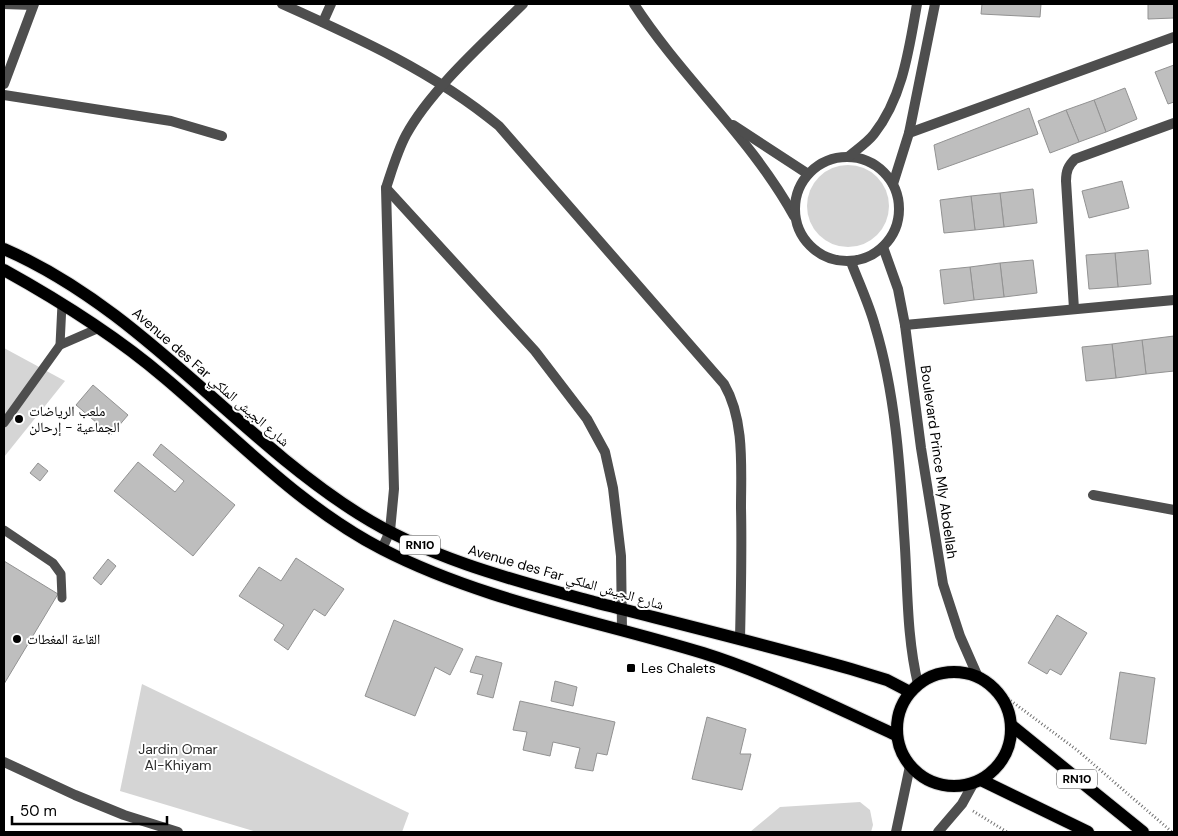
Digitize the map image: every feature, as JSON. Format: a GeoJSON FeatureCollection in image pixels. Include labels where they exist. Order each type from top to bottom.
{"type":"FeatureCollection","features":[{"type":"Feature","properties":{"kind":"main road","name":"Avenue des Far شارع الجيش الملكي"},"geometry":{"type":"LineString","coordinates":[[4,249],[46,268],[85,292],[159,351],[286,462],[341,502],[390,531],[457,562],[516,581],[740,639],[914,688]]}},
{"type":"Feature","properties":{"kind":"main road","name":"RN10"},"geometry":{"type":"LineString","coordinates":[[4,270],[99,328],[164,376],[280,480],[349,530],[382,549],[452,581],[524,604],[704,653],[793,686],[896,735]]}},
{"type":"Feature","properties":{"kind":"main road"},"geometry":{"type":"LineString","coordinates":[[958,672],[978,678],[991,686],[1001,697],[1008,710],[1011,725],[1010,742],[1004,757],[994,771],[977,782],[958,787],[935,784],[915,772],[901,753],[896,735],[898,712],[914,688],[937,674],[958,672]]}},
{"type":"Feature","properties":{"kind":"main road","name":"RN10"},"geometry":{"type":"LineString","coordinates":[[1011,725],[1143,832]]}},
{"type":"Feature","properties":{"kind":"main road"},"geometry":{"type":"LineString","coordinates":[[977,782],[1088,832]]}},
{"type":"Feature","properties":{"kind":"street"},"geometry":{"type":"LineString","coordinates":[[4,4],[34,4],[4,84]]}},
{"type":"Feature","properties":{"kind":"street"},"geometry":{"type":"LineString","coordinates":[[282,4],[406,62],[443,85],[499,126],[724,384],[732,398],[737,418],[741,466],[740,639]]}},
{"type":"Feature","properties":{"kind":"street"},"geometry":{"type":"LineString","coordinates":[[323,22],[331,4]]}},
{"type":"Feature","properties":{"kind":"street"},"geometry":{"type":"LineString","coordinates":[[382,549],[390,531],[394,489],[386,188],[398,152],[407,133],[443,85],[523,4]]}},
{"type":"Feature","properties":{"kind":"street"},"geometry":{"type":"LineString","coordinates":[[634,4],[676,63],[726,120],[786,200],[795,216]]}},
{"type":"Feature","properties":{"kind":"street"},"geometry":{"type":"LineString","coordinates":[[848,157],[873,136],[895,99],[907,56],[917,4]]}},
{"type":"Feature","properties":{"kind":"street"},"geometry":{"type":"LineString","coordinates":[[893,184],[909,133],[935,4]]}},
{"type":"Feature","properties":{"kind":"street"},"geometry":{"type":"LineString","coordinates":[[909,133],[1174,37]]}},
{"type":"Feature","properties":{"kind":"street"},"geometry":{"type":"LineString","coordinates":[[4,95],[171,121],[222,136]]}},
{"type":"Feature","properties":{"kind":"street"},"geometry":{"type":"LineString","coordinates":[[726,120],[808,174]]}},
{"type":"Feature","properties":{"kind":"street"},"geometry":{"type":"LineString","coordinates":[[1074,309],[1066,181],[1066,172],[1070,164],[1075,159],[1174,123]]}},
{"type":"Feature","properties":{"kind":"street"},"geometry":{"type":"LineString","coordinates":[[848,157],[862,159],[874,164],[885,173],[893,184],[899,200],[899,217],[894,233],[883,247],[869,257],[851,262],[835,260],[821,254],[808,245],[799,232],[795,216],[795,201],[800,186],[808,174],[820,164],[848,157]]}},
{"type":"Feature","properties":{"kind":"street"},"geometry":{"type":"LineString","coordinates":[[386,188],[535,351],[587,419],[605,452],[614,488],[621,556],[622,630]]}},
{"type":"Feature","properties":{"kind":"street","name":"Boulevard Prince Mly Abdellah"},"geometry":{"type":"LineString","coordinates":[[883,247],[898,288],[905,325],[921,448],[943,584],[960,636],[978,678]]}},
{"type":"Feature","properties":{"kind":"street"},"geometry":{"type":"LineString","coordinates":[[851,262],[875,325],[887,374],[896,441],[904,532],[914,688]]}},
{"type":"Feature","properties":{"kind":"street"},"geometry":{"type":"LineString","coordinates":[[905,325],[1174,300]]}},
{"type":"Feature","properties":{"kind":"street"},"geometry":{"type":"LineString","coordinates":[[1093,495],[1174,510]]}},
{"type":"Feature","properties":{"kind":"street"},"geometry":{"type":"LineString","coordinates":[[4,762],[83,799],[174,831]]}},
{"type":"Feature","properties":{"kind":"street"},"geometry":{"type":"LineString","coordinates":[[896,832],[910,766]]}},
{"type":"Feature","properties":{"kind":"street"},"geometry":{"type":"LineString","coordinates":[[938,832],[962,804],[977,782]]}},
{"type":"Feature","properties":{"kind":"lane"},"geometry":{"type":"LineString","coordinates":[[60,345],[62,304]]}},
{"type":"Feature","properties":{"kind":"lane"},"geometry":{"type":"LineString","coordinates":[[4,423],[60,345],[99,328]]}},
{"type":"Feature","properties":{"kind":"lane"},"geometry":{"type":"LineString","coordinates":[[4,530],[53,563],[61,574],[62,598]]}},
{"type":"Feature","properties":{"kind":"path"},"geometry":{"type":"LineString","coordinates":[[991,686],[1077,750],[1172,832]]}},
{"type":"Feature","properties":{"kind":"path"},"geometry":{"type":"LineString","coordinates":[[962,804],[1006,832]]}},
{"type":"Feature","properties":{"kind":"green space"},"geometry":{"type":"Polygon","coordinates":[[[840,165],[856,165],[871,172],[882,183],[889,198],[886,222],[877,235],[856,247],[840,247],[825,240],[814,229],[807,214],[807,198],[814,183],[825,172],[840,165]]]}},
{"type":"Feature","properties":{"kind":"green space","name":"ملعب الرياضات الجماعية - إرحالن"},"geometry":{"type":"Polygon","coordinates":[[[4,348],[65,381],[4,457],[4,348]]]}},
{"type":"Feature","properties":{"kind":"green space","name":"Jardin Omar Al-Khiyam"},"geometry":{"type":"Polygon","coordinates":[[[142,684],[409,813],[402,832],[257,832],[120,791],[142,684]]]}},
{"type":"Feature","properties":{"kind":"green space"},"geometry":{"type":"Polygon","coordinates":[[[860,802],[870,810],[873,825],[871,832],[750,832],[780,807],[860,802]]]}},
{"type":"Feature","properties":{"kind":"building"},"geometry":{"type":"Polygon","coordinates":[[[982,4],[1041,4],[1040,17],[981,14],[982,4]]]}},
{"type":"Feature","properties":{"kind":"building"},"geometry":{"type":"Polygon","coordinates":[[[1148,4],[1174,4],[1174,18],[1148,19],[1148,4]]]}},
{"type":"Feature","properties":{"kind":"building"},"geometry":{"type":"Polygon","coordinates":[[[1174,65],[1174,102],[1168,104],[1155,72],[1174,65]]]}},
{"type":"Feature","properties":{"kind":"building"},"geometry":{"type":"Polygon","coordinates":[[[1125,88],[1137,119],[1106,132],[1094,100],[1125,88]]]}},
{"type":"Feature","properties":{"kind":"building"},"geometry":{"type":"Polygon","coordinates":[[[1094,100],[1106,132],[1079,142],[1066,110],[1094,100]]]}},
{"type":"Feature","properties":{"kind":"building"},"geometry":{"type":"Polygon","coordinates":[[[1029,108],[1038,134],[938,170],[934,145],[1029,108]]]}},
{"type":"Feature","properties":{"kind":"building"},"geometry":{"type":"Polygon","coordinates":[[[1066,110],[1079,142],[1050,153],[1038,121],[1066,110]]]}},
{"type":"Feature","properties":{"kind":"building"},"geometry":{"type":"Polygon","coordinates":[[[1122,181],[1129,208],[1089,218],[1082,191],[1122,181]]]}},
{"type":"Feature","properties":{"kind":"building"},"geometry":{"type":"Polygon","coordinates":[[[1033,189],[1037,223],[1004,227],[1000,193],[1033,189]]]}},
{"type":"Feature","properties":{"kind":"building"},"geometry":{"type":"Polygon","coordinates":[[[1000,193],[1004,227],[975,230],[971,196],[1000,193]]]}},
{"type":"Feature","properties":{"kind":"building"},"geometry":{"type":"Polygon","coordinates":[[[971,196],[975,230],[944,233],[940,200],[971,196]]]}},
{"type":"Feature","properties":{"kind":"building"},"geometry":{"type":"Polygon","coordinates":[[[1148,250],[1151,284],[1118,287],[1115,253],[1148,250]]]}},
{"type":"Feature","properties":{"kind":"building"},"geometry":{"type":"Polygon","coordinates":[[[1115,253],[1118,287],[1089,289],[1086,255],[1115,253]]]}},
{"type":"Feature","properties":{"kind":"building"},"geometry":{"type":"Polygon","coordinates":[[[1033,260],[1037,293],[1004,297],[1000,263],[1033,260]]]}},
{"type":"Feature","properties":{"kind":"building"},"geometry":{"type":"Polygon","coordinates":[[[1000,263],[1004,297],[974,300],[970,267],[1000,263]]]}},
{"type":"Feature","properties":{"kind":"building"},"geometry":{"type":"Polygon","coordinates":[[[970,267],[974,300],[944,304],[940,270],[970,267]]]}},
{"type":"Feature","properties":{"kind":"building"},"geometry":{"type":"Polygon","coordinates":[[[1174,336],[1174,371],[1146,374],[1142,340],[1174,336]]]}},
{"type":"Feature","properties":{"kind":"building"},"geometry":{"type":"Polygon","coordinates":[[[1142,340],[1146,374],[1116,378],[1112,344],[1142,340]]]}},
{"type":"Feature","properties":{"kind":"building"},"geometry":{"type":"Polygon","coordinates":[[[1112,344],[1116,378],[1086,381],[1082,347],[1112,344]]]}},
{"type":"Feature","properties":{"kind":"building"},"geometry":{"type":"Polygon","coordinates":[[[93,385],[128,415],[111,435],[76,405],[93,385]]]}},
{"type":"Feature","properties":{"kind":"building"},"geometry":{"type":"Polygon","coordinates":[[[161,444],[235,505],[193,556],[114,491],[138,462],[175,492],[184,481],[153,455],[161,444]]]}},
{"type":"Feature","properties":{"kind":"building"},"geometry":{"type":"Polygon","coordinates":[[[38,463],[48,471],[40,481],[30,473],[38,463]]]}},
{"type":"Feature","properties":{"kind":"building"},"geometry":{"type":"Polygon","coordinates":[[[296,558],[344,589],[325,616],[314,609],[288,650],[274,640],[284,625],[239,596],[259,567],[281,581],[296,558]]]}},
{"type":"Feature","properties":{"kind":"building"},"geometry":{"type":"Polygon","coordinates":[[[108,559],[116,566],[101,585],[93,578],[108,559]]]}},
{"type":"Feature","properties":{"kind":"building","name":"القاعة المغطات"},"geometry":{"type":"Polygon","coordinates":[[[4,561],[58,594],[4,684],[4,561]]]}},
{"type":"Feature","properties":{"kind":"building"},"geometry":{"type":"Polygon","coordinates":[[[1057,615],[1087,633],[1061,675],[1050,669],[1047,674],[1028,663],[1057,615]]]}},
{"type":"Feature","properties":{"kind":"building"},"geometry":{"type":"Polygon","coordinates":[[[394,620],[463,649],[450,675],[435,667],[415,716],[365,696],[394,620]]]}},
{"type":"Feature","properties":{"kind":"building"},"geometry":{"type":"Polygon","coordinates":[[[476,656],[502,663],[493,698],[477,694],[483,675],[470,672],[476,656]]]}},
{"type":"Feature","properties":{"kind":"building"},"geometry":{"type":"Polygon","coordinates":[[[1120,672],[1155,678],[1146,744],[1110,739],[1120,672]]]}},
{"type":"Feature","properties":{"kind":"building"},"geometry":{"type":"Polygon","coordinates":[[[555,681],[577,687],[573,706],[551,701],[555,681]]]}},
{"type":"Feature","properties":{"kind":"building"},"geometry":{"type":"Polygon","coordinates":[[[520,701],[615,722],[607,755],[597,753],[593,771],[575,768],[580,748],[553,742],[550,756],[523,750],[527,732],[513,730],[520,701]]]}},
{"type":"Feature","properties":{"kind":"building"},"geometry":{"type":"Polygon","coordinates":[[[707,717],[746,729],[740,754],[751,754],[742,790],[692,779],[707,717]]]}},
{"type":"Feature","properties":{"kind":"place","name":"ملعب الرياضات الجماعية - إرحالن"},"geometry":{"type":"Point","coordinates":[19,419]}},
{"type":"Feature","properties":{"kind":"place","name":"القاعة المغطات"},"geometry":{"type":"Point","coordinates":[17,639]}},
{"type":"Feature","properties":{"kind":"place","name":"Les Chalets"},"geometry":{"type":"Point","coordinates":[631,668]}}]}
